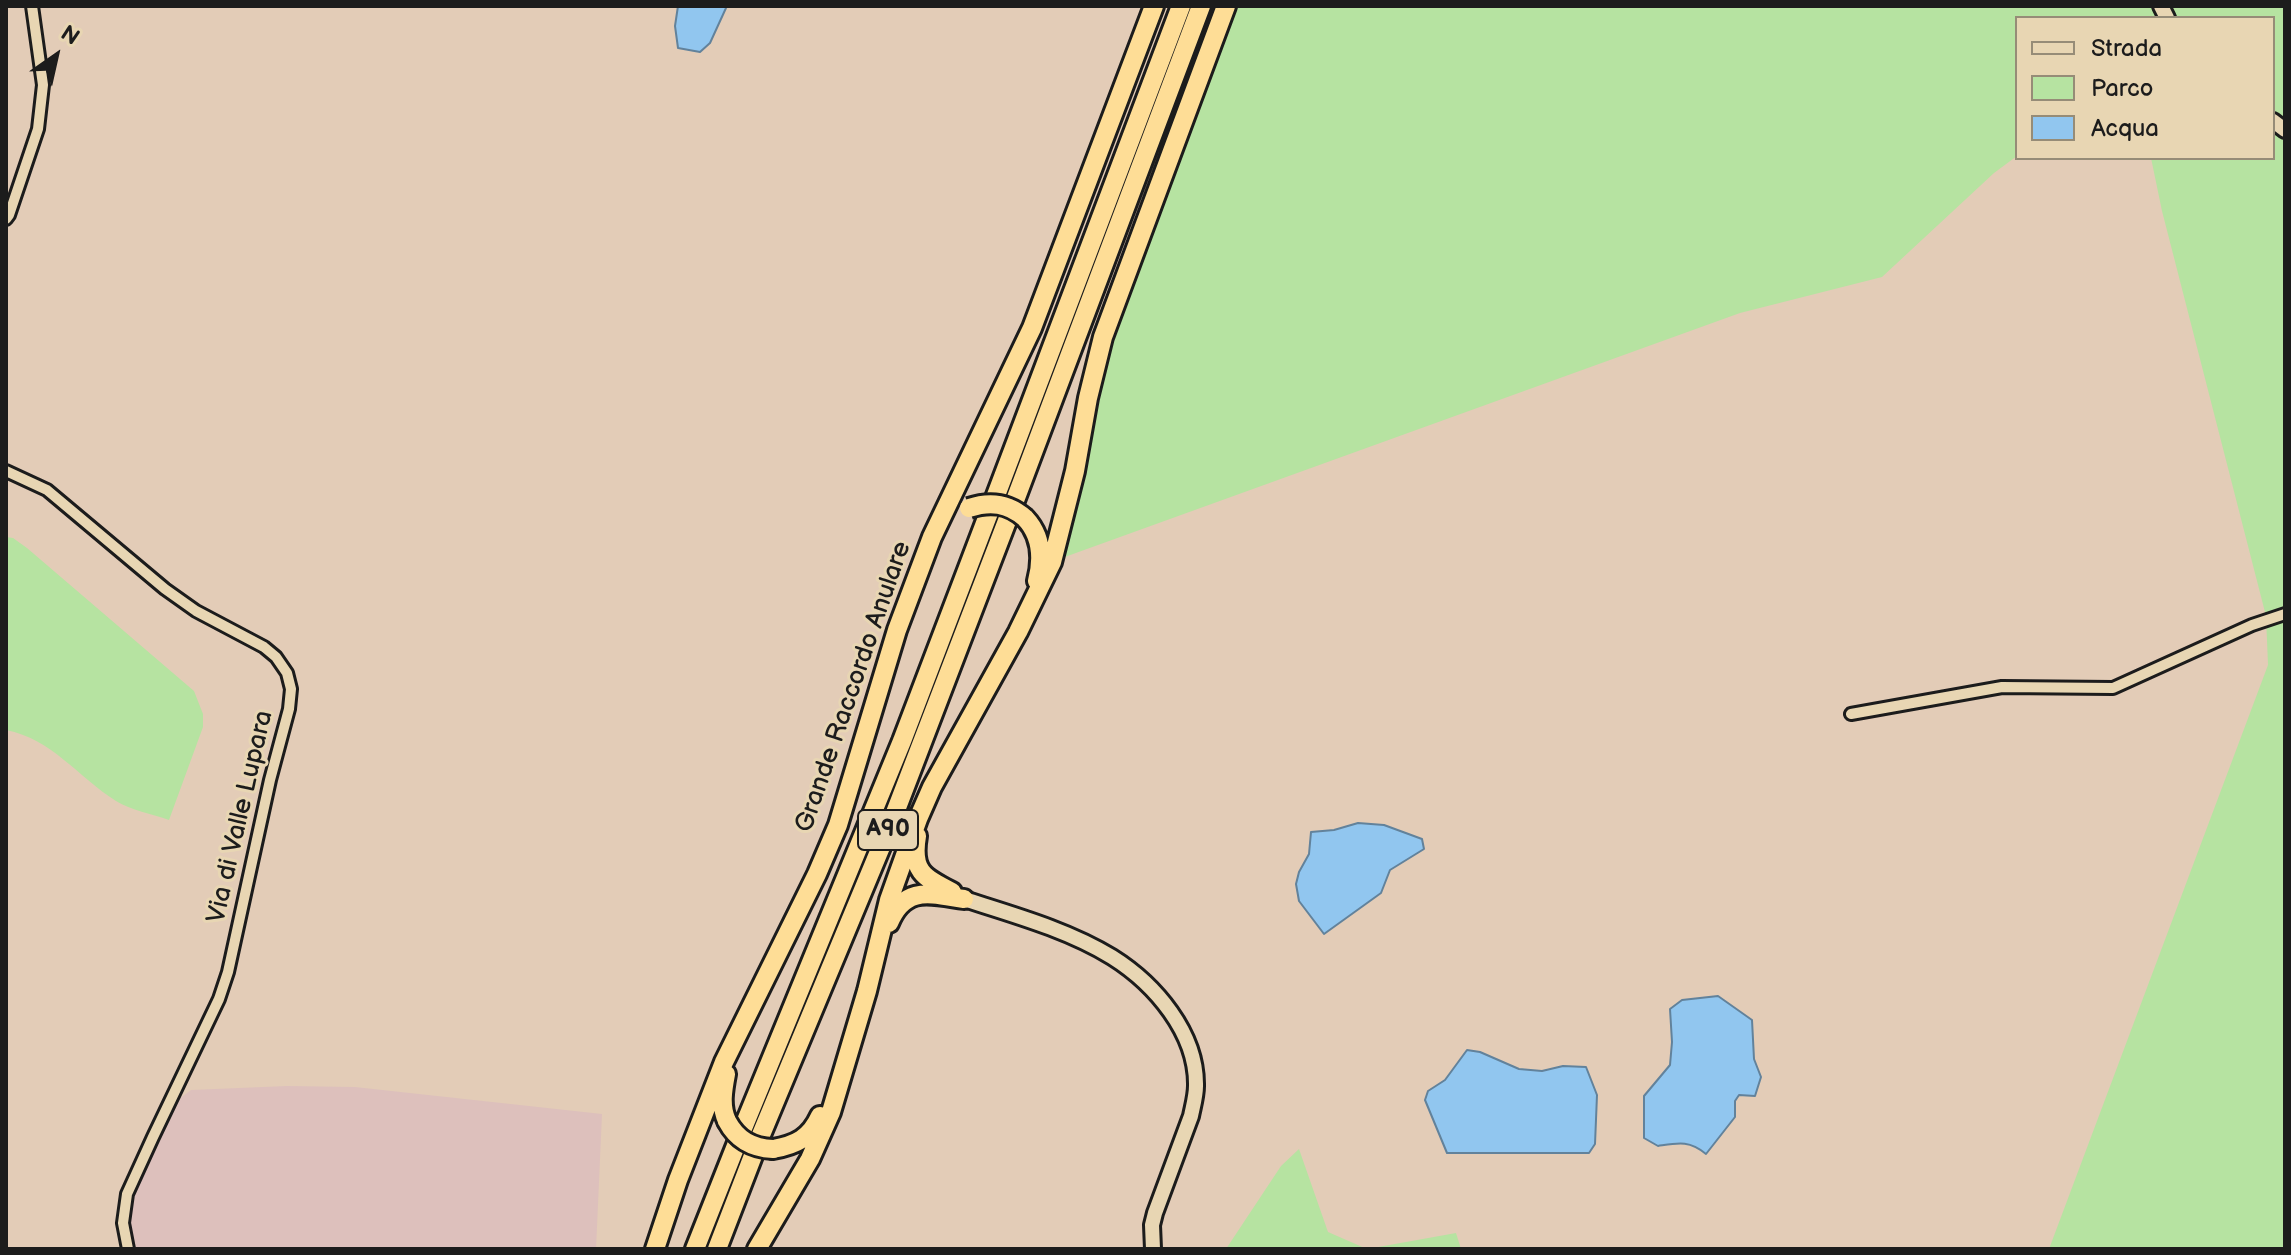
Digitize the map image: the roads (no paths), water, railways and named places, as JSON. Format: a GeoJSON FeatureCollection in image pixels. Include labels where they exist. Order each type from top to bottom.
{"type":"FeatureCollection","features":[{"type":"Feature","properties":{"kind":"highway","name":"Grande Raccordo Anulare"},"geometry":{"type":"LineString","coordinates":[[655,1249],[709,1097],[838,825],[885,667],[932,537],[1032,328],[1154,6]]}},
{"type":"Feature","properties":{"kind":"highway","name":"A90"},"geometry":{"type":"LineString","coordinates":[[695,1249],[735,1132],[902,741],[1181,6]]}},
{"type":"Feature","properties":{"kind":"highway","name":"A90"},"geometry":{"type":"LineString","coordinates":[[717,1249],[762,1148],[1017,511],[1201,6]]}},
{"type":"Feature","properties":{"kind":"highway"},"geometry":{"type":"LineString","coordinates":[[735,1132],[732,1130],[743,1140],[762,1148],[796,1144],[805,1138],[819,1119],[850,1029],[884,898],[911,826],[1018,632],[1048,571],[1075,471],[1103,337],[1226,6]]}},
{"type":"Feature","properties":{"kind":"highway"},"geometry":{"type":"LineString","coordinates":[[911,593],[941,535],[952,521],[969,508],[1003,505],[1017,511],[1037,534],[1040,555],[1035,588],[1018,632]]}},
{"type":"Feature","properties":{"kind":"highway"},"geometry":{"type":"LineString","coordinates":[[932,787],[917,837],[915,859],[926,876],[964,899]]}},
{"type":"Feature","properties":{"kind":"highway"},"geometry":{"type":"LineString","coordinates":[[867,991],[889,900],[932,787]]}},
{"type":"Feature","properties":{"kind":"highway"},"geometry":{"type":"LineString","coordinates":[[757,1249],[823,1132],[888,924],[900,903],[920,894],[964,899]]}},
{"type":"Feature","properties":{"kind":"highway"},"geometry":{"type":"LineString","coordinates":[[735,1132],[723,1110],[722,1097],[737,1037]]}},
{"type":"Feature","properties":{"kind":"street"},"geometry":{"type":"LineString","coordinates":[[6,219],[38,129],[43,85],[32,6]]}},
{"type":"Feature","properties":{"kind":"street","name":"Via di Valle Lupara"},"geometry":{"type":"LineString","coordinates":[[6,471],[47,490],[165,589],[196,611],[264,647],[284,667],[290,683],[289,709],[270,780],[226,981],[127,1194],[123,1223],[128,1249]]}},
{"type":"Feature","properties":{"kind":"street"},"geometry":{"type":"LineString","coordinates":[[1851,714],[2002,687],[2113,688],[2252,625],[2285,614]]}},
{"type":"Feature","properties":{"kind":"street"},"geometry":{"type":"LineString","coordinates":[[964,899],[1026,919],[1112,957],[1153,991],[1180,1029],[1189,1047],[1196,1087],[1191,1116],[1155,1213],[1153,1249]]}},
{"type":"Feature","properties":{"kind":"water"},"geometry":{"type":"Polygon","coordinates":[[[678,6],[726,8],[710,43],[700,52],[678,48],[675,26],[678,6]]]}},
{"type":"Feature","properties":{"kind":"water"},"geometry":{"type":"Polygon","coordinates":[[[1358,823],[1384,825],[1422,839],[1424,849],[1390,870],[1381,893],[1324,934],[1299,901],[1296,884],[1309,854],[1311,832],[1358,823]]]}},
{"type":"Feature","properties":{"kind":"water"},"geometry":{"type":"Polygon","coordinates":[[[1718,996],[1752,1020],[1754,1059],[1761,1077],[1755,1096],[1739,1095],[1735,1101],[1735,1117],[1706,1154],[1689,1145],[1658,1146],[1644,1138],[1644,1096],[1670,1065],[1670,1009],[1682,1000],[1718,996]]]}},
{"type":"Feature","properties":{"kind":"water"},"geometry":{"type":"Polygon","coordinates":[[[1467,1050],[1480,1052],[1519,1069],[1542,1071],[1563,1066],[1586,1067],[1597,1095],[1595,1144],[1589,1153],[1447,1153],[1425,1100],[1428,1091],[1445,1080],[1467,1050]]]}}]}
